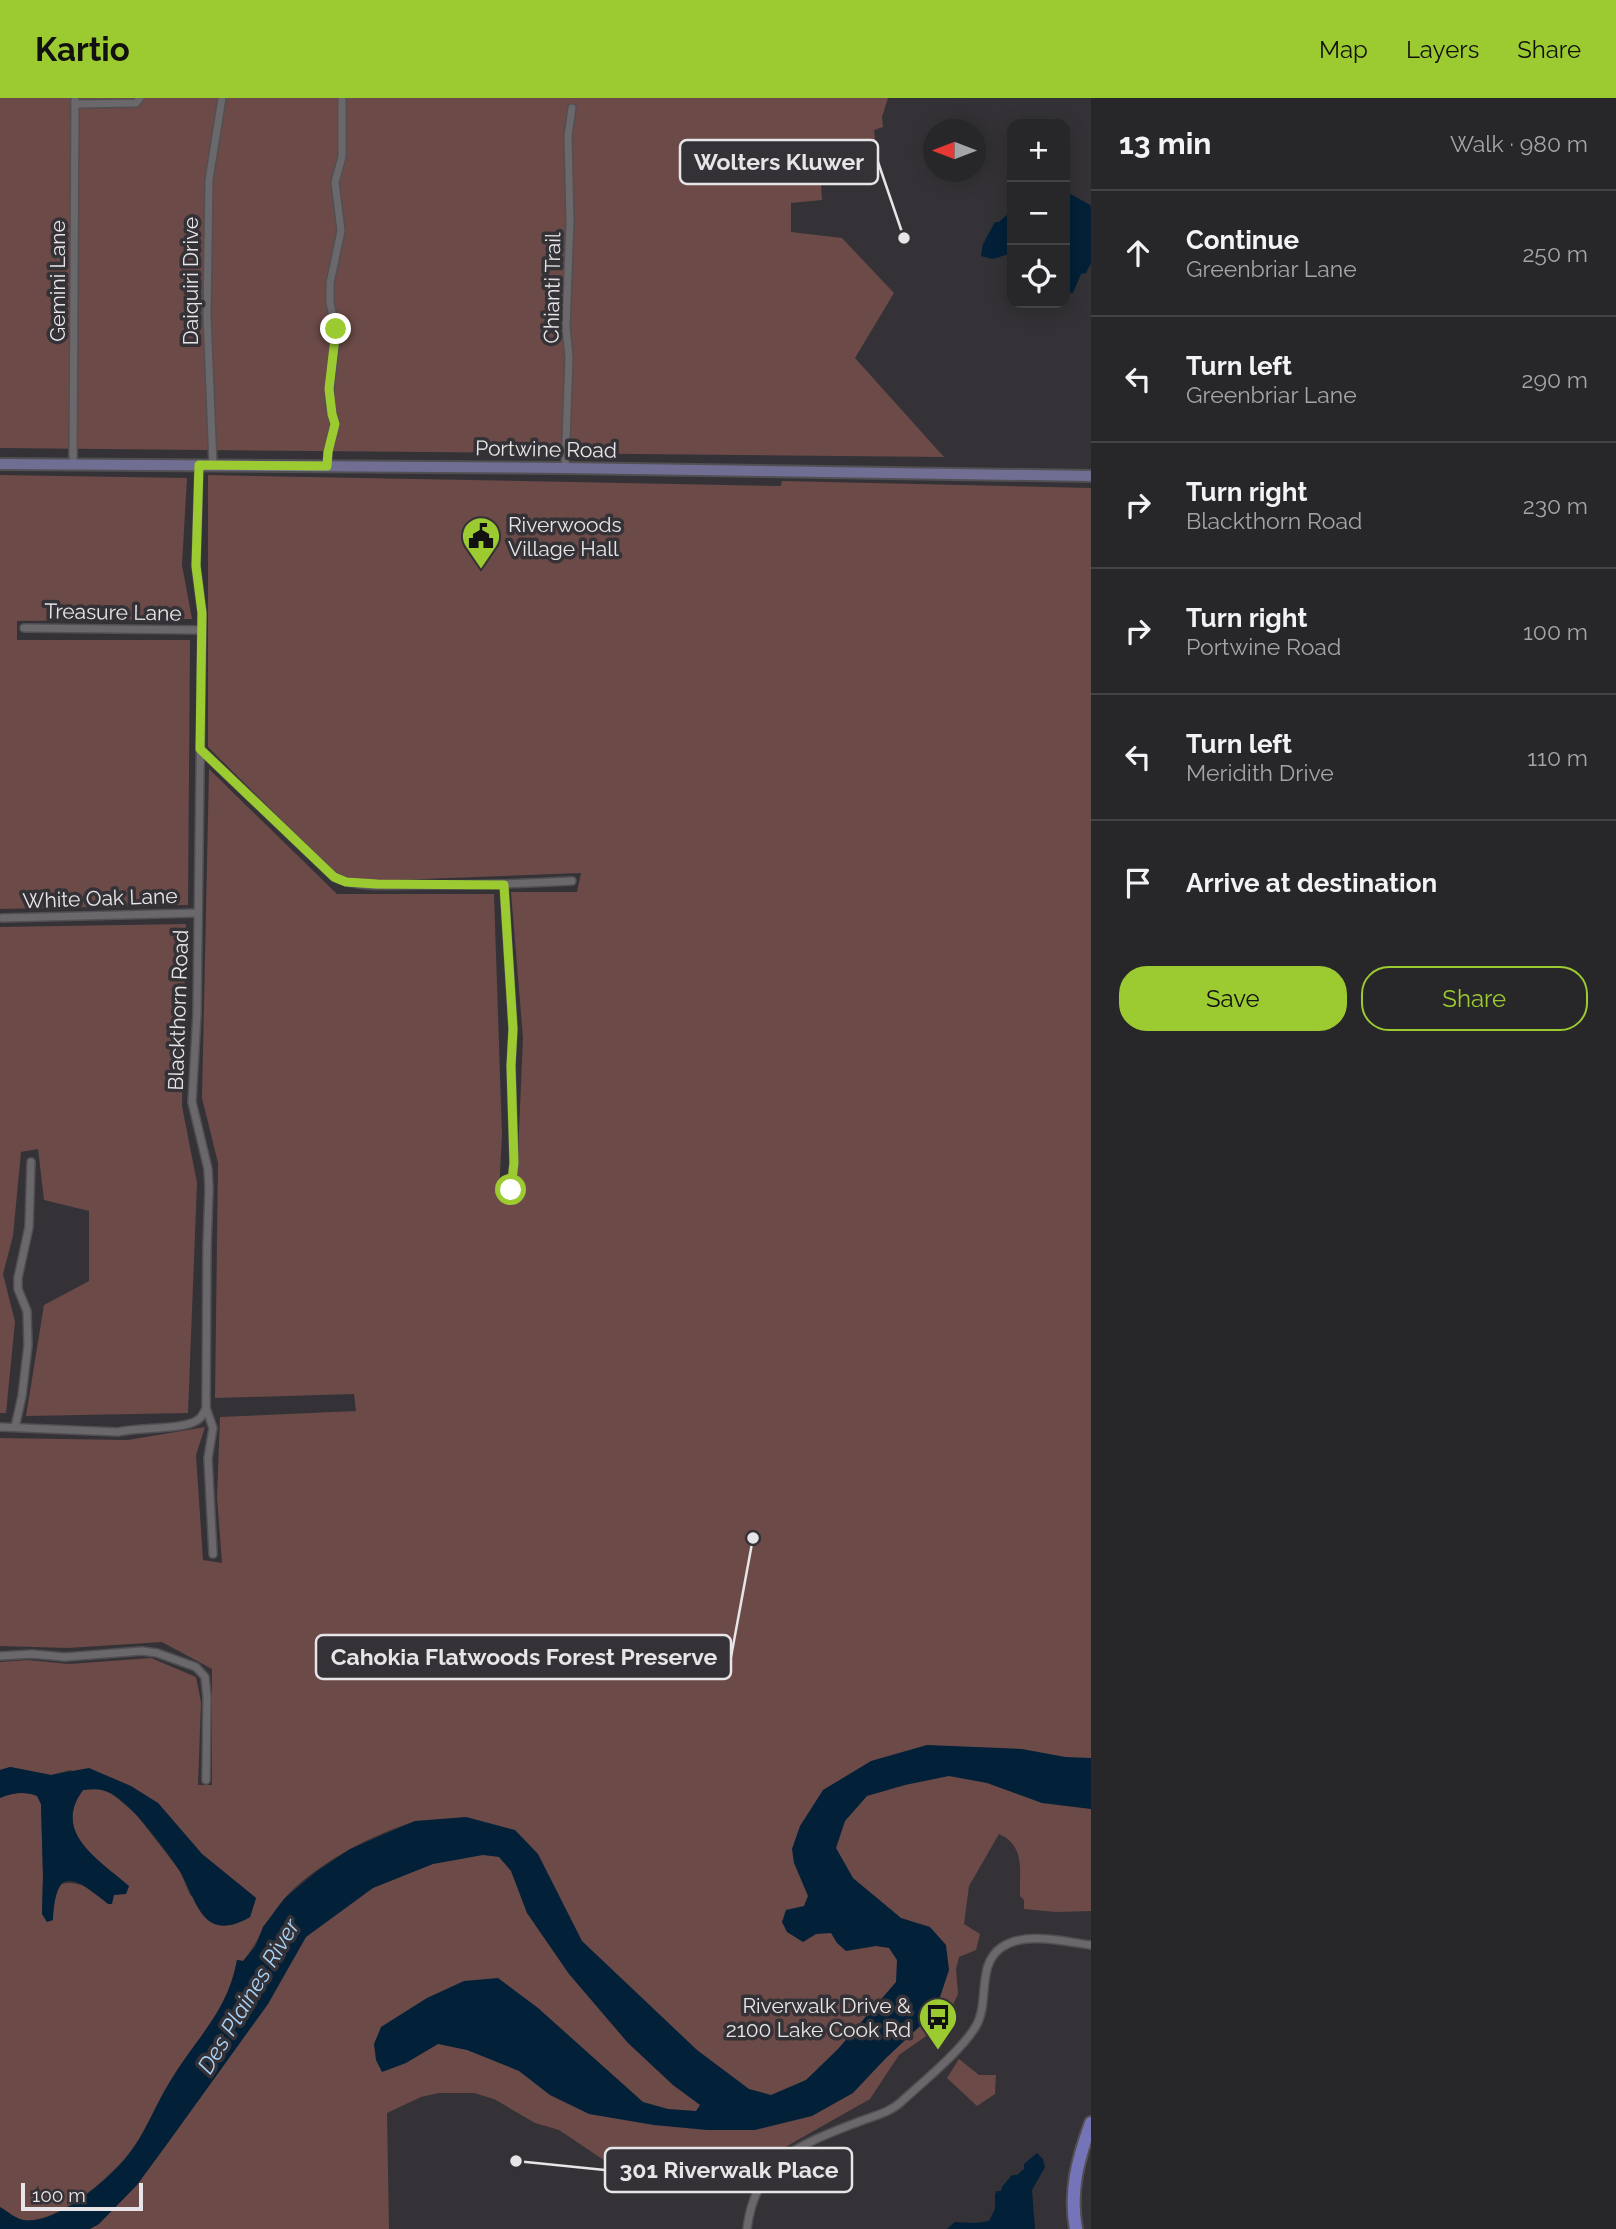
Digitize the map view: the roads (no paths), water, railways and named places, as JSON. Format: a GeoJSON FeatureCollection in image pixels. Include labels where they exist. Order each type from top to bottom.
{"type":"FeatureCollection","features":[{"type":"Feature","properties":{"kind":"main road"},"geometry":{"type":"LineString","coordinates":[[1076,2229],[1072,2194],[1081,2152],[1091,2123]]}},
{"type":"Feature","properties":{"kind":"main road"},"geometry":{"type":"LineString","coordinates":[[1069,2229],[1069,2173],[1075,2156],[1081,2152]]}},
{"type":"Feature","properties":{"kind":"street"},"geometry":{"type":"LineString","coordinates":[[75,101],[136,103],[140,98]]}},
{"type":"Feature","properties":{"kind":"street","name":"Daiquiri Drive"},"geometry":{"type":"LineString","coordinates":[[213,465],[206,315],[209,180],[222,98]]}},
{"type":"Feature","properties":{"kind":"street"},"geometry":{"type":"LineString","coordinates":[[327,466],[335,424],[329,401],[336,329],[330,303],[330,283],[341,231],[335,182],[342,157],[342,98]]}},
{"type":"Feature","properties":{"kind":"street","name":"Gemini Lane"},"geometry":{"type":"LineString","coordinates":[[74,465],[75,101]]}},
{"type":"Feature","properties":{"kind":"street","name":"Chianti Trail"},"geometry":{"type":"LineString","coordinates":[[565,468],[569,357],[566,327],[570,222],[568,136],[572,108]]}},
{"type":"Feature","properties":{"kind":"street","name":"Portwine Road"},"geometry":{"type":"LineString","coordinates":[[0,464],[1091,475]]}},
{"type":"Feature","properties":{"kind":"street","name":"Blackthorn Road"},"geometry":{"type":"LineString","coordinates":[[199,465],[196,566],[201,596],[200,749],[192,1102],[208,1169],[209,1189],[206,1247],[206,1408],[213,1428],[208,1458],[213,1554]]}},
{"type":"Feature","properties":{"kind":"street","name":"Treasure Lane"},"geometry":{"type":"LineString","coordinates":[[24,628],[201,630]]}},
{"type":"Feature","properties":{"kind":"street"},"geometry":{"type":"LineString","coordinates":[[200,749],[334,877],[344,882],[504,885],[572,881]]}},
{"type":"Feature","properties":{"kind":"street"},"geometry":{"type":"LineString","coordinates":[[504,885],[513,1029],[511,1066],[514,1163],[511,1190]]}},
{"type":"Feature","properties":{"kind":"street","name":"White Oak Lane"},"geometry":{"type":"LineString","coordinates":[[2,918],[198,913]]}},
{"type":"Feature","properties":{"kind":"street"},"geometry":{"type":"LineString","coordinates":[[15,1427],[28,1345],[27,1311],[18,1289],[18,1278],[29,1227],[32,1162]]}},
{"type":"Feature","properties":{"kind":"street"},"geometry":{"type":"LineString","coordinates":[[0,1427],[118,1432],[132,1428],[179,1426],[196,1422],[206,1408]]}},
{"type":"Feature","properties":{"kind":"street"},"geometry":{"type":"LineString","coordinates":[[0,1656],[32,1654],[65,1657],[142,1651],[157,1653],[196,1667],[205,1677],[207,1698],[206,1780]]}},
{"type":"Feature","properties":{"kind":"street"},"geometry":{"type":"LineString","coordinates":[[747,2229],[752,2200],[775,2165],[798,2146],[890,2111],[966,2040],[977,2024],[987,1969],[994,1953],[1010,1942],[1045,1940],[1091,1945]]}},
{"type":"Feature","properties":{"kind":"water"},"geometry":{"type":"Polygon","coordinates":[[[1070,194],[1090,205],[1091,209],[1091,263],[1086,273],[1081,274],[1073,293],[1070,293],[1070,194]]]}},
{"type":"Feature","properties":{"kind":"water"},"geometry":{"type":"Polygon","coordinates":[[[1007,215],[1007,255],[993,259],[981,256],[983,244],[995,222],[1007,215]]]}},
{"type":"Feature","properties":{"kind":"water","name":"Des Plaines River"},"geometry":{"type":"Polygon","coordinates":[[[927,1745],[1022,1749],[1065,1757],[1091,1758],[1091,1809],[1042,1803],[987,1783],[949,1776],[867,1796],[845,1821],[836,1848],[853,1878],[901,1918],[930,1927],[946,1945],[949,1970],[935,2012],[853,2093],[812,2116],[755,2130],[707,2130],[654,2125],[589,2114],[550,2095],[519,2071],[467,2050],[438,2044],[406,2063],[382,2072],[376,2060],[374,2044],[381,2027],[427,1998],[464,1981],[498,1978],[538,2008],[643,2102],[668,2109],[696,2111],[700,2105],[673,2085],[628,2043],[569,1974],[527,1913],[511,1871],[499,1857],[483,1855],[433,1864],[373,1888],[306,1937],[268,2004],[170,2140],[137,2185],[99,2224],[90,2229],[0,2229],[0,2207],[23,2220],[50,2216],[79,2200],[117,2168],[133,2149],[171,2080],[219,2009],[233,1978],[237,1960],[243,1961],[255,1947],[263,1927],[285,1898],[316,1872],[350,1849],[415,1821],[466,1817],[515,1830],[538,1854],[582,1941],[697,2050],[749,2089],[771,2095],[806,2080],[838,2049],[896,1982],[897,1960],[889,1948],[876,1946],[846,1951],[831,1933],[816,1934],[803,1942],[787,1932],[782,1922],[786,1910],[804,1906],[808,1896],[794,1863],[792,1849],[800,1826],[823,1790],[871,1761],[927,1745]]]}},
{"type":"Feature","properties":{"kind":"water"},"geometry":{"type":"Polygon","coordinates":[[[10,1767],[51,1775],[89,1768],[131,1786],[158,1803],[202,1854],[256,1898],[250,1917],[221,1926],[211,1922],[196,1905],[173,1861],[137,1816],[118,1798],[103,1790],[94,1789],[83,1790],[75,1805],[73,1819],[76,1832],[93,1856],[129,1886],[126,1894],[114,1895],[112,1904],[108,1904],[76,1882],[63,1883],[58,1890],[53,1920],[47,1922],[42,1914],[41,1804],[37,1796],[28,1793],[0,1798],[0,1770],[10,1767]]]}},
{"type":"Feature","properties":{"kind":"water"},"geometry":{"type":"Polygon","coordinates":[[[1037,2153],[1043,2159],[1045,2167],[1032,2190],[1035,2229],[947,2229],[955,2222],[989,2221],[995,2209],[997,2191],[1001,2191],[1012,2175],[1017,2175],[1024,2169],[1024,2164],[1037,2153]]]}},
{"type":"Feature","properties":{"kind":"place","name":"Wolters Kluwer"},"geometry":{"type":"Point","coordinates":[904,238]}},
{"type":"Feature","properties":{"kind":"place","name":"Riverwoods Village Hall"},"geometry":{"type":"Point","coordinates":[481,570]}},
{"type":"Feature","properties":{"kind":"place","name":"Cahokia Flatwoods Forest Preserve"},"geometry":{"type":"Point","coordinates":[753,1538]}},
{"type":"Feature","properties":{"kind":"place","name":"Riverwalk Drive & 2100 Lake Cook Rd"},"geometry":{"type":"Point","coordinates":[938,2051]}},
{"type":"Feature","properties":{"kind":"place","name":"301 Riverwalk Place"},"geometry":{"type":"Point","coordinates":[516,2161]}}]}
